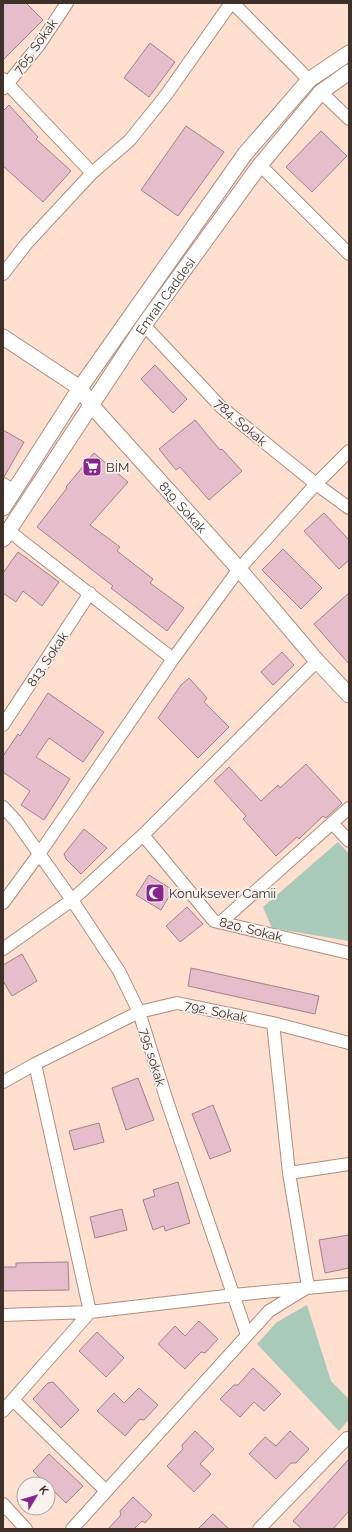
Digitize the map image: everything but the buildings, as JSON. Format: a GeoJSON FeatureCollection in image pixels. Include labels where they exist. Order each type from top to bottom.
{"type":"FeatureCollection","features":[{"type":"Feature","properties":{"kind":"street"},"geometry":{"type":"LineString","coordinates":[[3,274],[27,243],[92,173],[130,140],[166,95],[232,3],[309,80]]}},
{"type":"Feature","properties":{"kind":"street","name":"765. Sokak"},"geometry":{"type":"LineString","coordinates":[[5,84],[39,45],[65,4]]}},
{"type":"Feature","properties":{"kind":"street","name":"Emrah Caddesi"},"geometry":{"type":"LineString","coordinates":[[3,508],[9,487],[245,154],[309,80],[349,53]]}},
{"type":"Feature","properties":{"kind":"street","name":"Emrah Caddesi"},"geometry":{"type":"LineString","coordinates":[[6,535],[144,325],[260,165],[321,92],[349,72]]}},
{"type":"Feature","properties":{"kind":"street"},"geometry":{"type":"LineString","coordinates":[[5,84],[92,173]]}},
{"type":"Feature","properties":{"kind":"street"},"geometry":{"type":"LineString","coordinates":[[321,92],[349,119]]}},
{"type":"Feature","properties":{"kind":"street"},"geometry":{"type":"LineString","coordinates":[[260,165],[349,254]]}},
{"type":"Feature","properties":{"kind":"street","name":"784. Sokak"},"geometry":{"type":"LineString","coordinates":[[144,325],[221,407],[316,484],[349,508]]}},
{"type":"Feature","properties":{"kind":"street","name":"819. Sokak"},"geometry":{"type":"LineString","coordinates":[[3,337],[80,388],[92,406],[238,569],[317,661],[349,694]]}},
{"type":"Feature","properties":{"kind":"street"},"geometry":{"type":"LineString","coordinates":[[3,903],[39,854],[173,659],[238,569],[316,484],[349,452]]}},
{"type":"Feature","properties":{"kind":"street"},"geometry":{"type":"LineString","coordinates":[[6,535],[90,593],[173,659]]}},
{"type":"Feature","properties":{"kind":"street","name":"813. Sokak"},"geometry":{"type":"LineString","coordinates":[[3,725],[90,593]]}},
{"type":"Feature","properties":{"kind":"street"},"geometry":{"type":"LineString","coordinates":[[3,949],[72,900],[143,835],[317,661]]}},
{"type":"Feature","properties":{"kind":"street","name":"795 sokak"},"geometry":{"type":"LineString","coordinates":[[3,807],[16,821],[72,900],[119,971],[140,1012],[167,1101],[247,1335]]}},
{"type":"Feature","properties":{"kind":"street"},"geometry":{"type":"LineString","coordinates":[[221,922],[349,808]]}},
{"type":"Feature","properties":{"kind":"street"},"geometry":{"type":"LineString","coordinates":[[332,823],[349,841]]}},
{"type":"Feature","properties":{"kind":"street","name":"820. Sokak"},"geometry":{"type":"LineString","coordinates":[[143,835],[214,921],[349,953]]}},
{"type":"Feature","properties":{"kind":"street","name":"792. Sokak"},"geometry":{"type":"LineString","coordinates":[[3,1082],[35,1064],[140,1012],[177,1003],[273,1023],[349,1043]]}},
{"type":"Feature","properties":{"kind":"street"},"geometry":{"type":"LineString","coordinates":[[273,1023],[289,1173],[308,1287]]}},
{"type":"Feature","properties":{"kind":"street"},"geometry":{"type":"LineString","coordinates":[[35,1064],[90,1312]]}},
{"type":"Feature","properties":{"kind":"street"},"geometry":{"type":"LineString","coordinates":[[289,1173],[349,1164]]}},
{"type":"Feature","properties":{"kind":"street"},"geometry":{"type":"LineString","coordinates":[[3,1315],[90,1312],[234,1295],[349,1284]]}},
{"type":"Feature","properties":{"kind":"street"},"geometry":{"type":"LineString","coordinates":[[72,1529],[269,1311],[308,1287]]}},
{"type":"Feature","properties":{"kind":"street"},"geometry":{"type":"LineString","coordinates":[[3,1411],[90,1312]]}},
{"type":"Feature","properties":{"kind":"street"},"geometry":{"type":"LineString","coordinates":[[13,1400],[106,1491]]}},
{"type":"Feature","properties":{"kind":"street"},"geometry":{"type":"LineString","coordinates":[[259,1529],[345,1437]]}},
{"type":"Feature","properties":{"kind":"street"},"geometry":{"type":"LineString","coordinates":[[3,1504],[26,1529]]}},
{"type":"Feature","properties":{"kind":"green space"},"geometry":{"type":"Polygon","coordinates":[[[338,842],[349,854],[349,941],[272,928],[263,907],[338,842]]]}},
{"type":"Feature","properties":{"kind":"green space"},"geometry":{"type":"Polygon","coordinates":[[[307,1305],[331,1381],[349,1399],[349,1419],[339,1431],[257,1344],[277,1322],[307,1305]]]}},
{"type":"Feature","properties":{"kind":"place","name":"BİM"},"geometry":{"type":"Point","coordinates":[92,467]}},
{"type":"Feature","properties":{"kind":"place","name":"Konuksever Camii"},"geometry":{"type":"Point","coordinates":[155,893]}}]}
